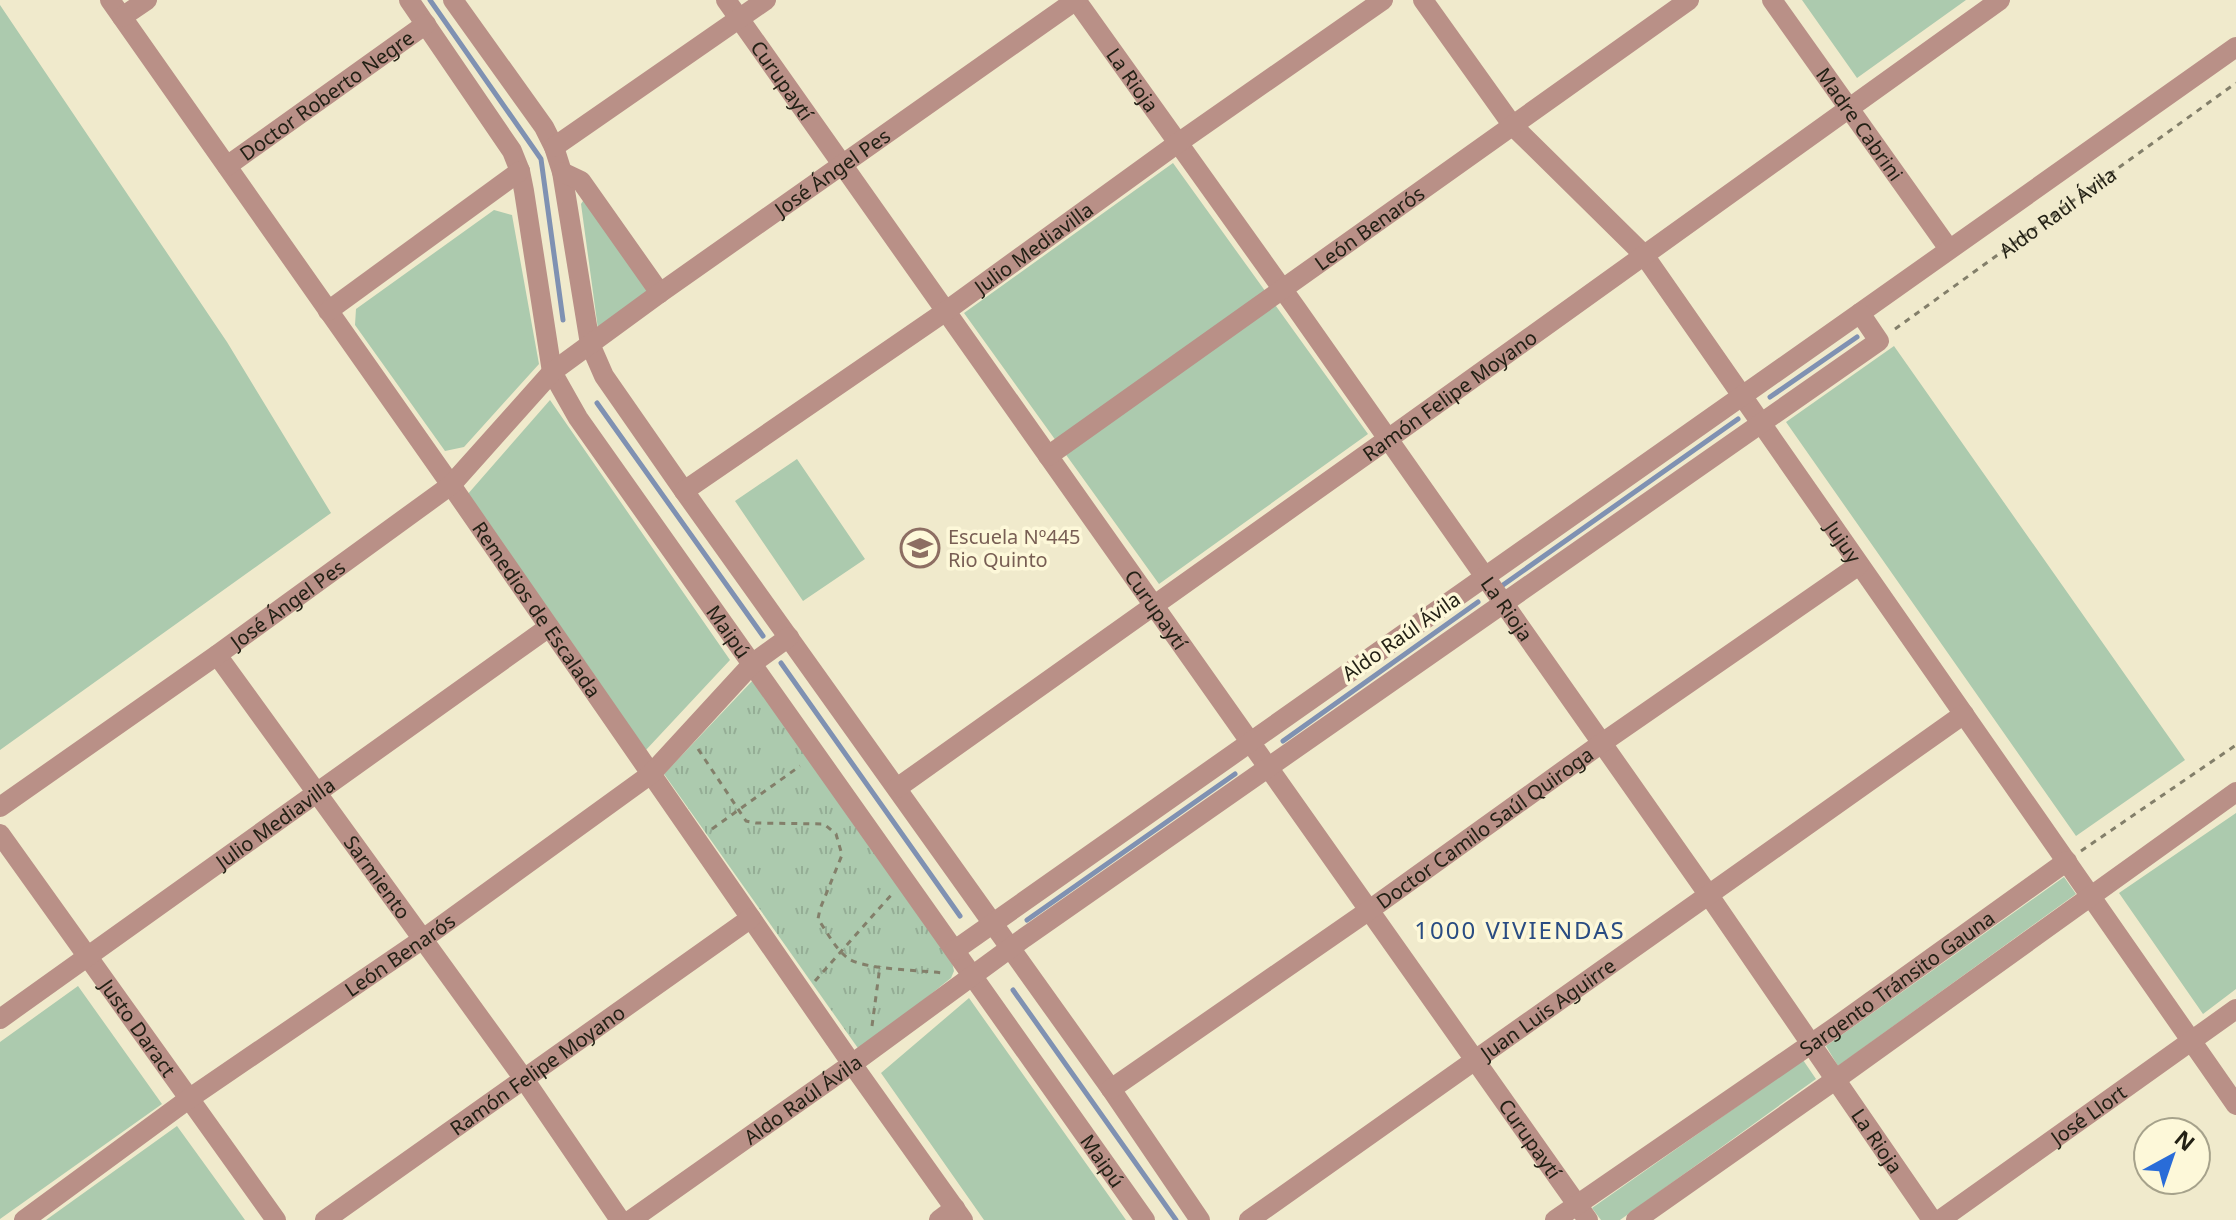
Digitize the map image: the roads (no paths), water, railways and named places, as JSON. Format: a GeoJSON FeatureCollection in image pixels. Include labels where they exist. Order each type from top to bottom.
{"type":"FeatureCollection","features":[{"type":"Feature","properties":{"kind":"street"},"geometry":{"type":"LineString","coordinates":[[116,9],[147,0]]}},
{"type":"Feature","properties":{"kind":"street","name":"Maipú"},"geometry":{"type":"LineString","coordinates":[[409,0],[512,151],[520,171],[552,372],[578,418],[1145,1220]]}},
{"type":"Feature","properties":{"kind":"street"},"geometry":{"type":"LineString","coordinates":[[454,0],[544,127],[554,147],[562,172],[590,344],[604,376],[1111,1089],[1200,1220]]}},
{"type":"Feature","properties":{"kind":"street","name":"Curupaytí"},"geometry":{"type":"LineString","coordinates":[[726,0],[1582,1213]]}},
{"type":"Feature","properties":{"kind":"street"},"geometry":{"type":"LineString","coordinates":[[554,147],[766,0]]}},
{"type":"Feature","properties":{"kind":"street","name":"La Rioja"},"geometry":{"type":"LineString","coordinates":[[1076,0],[1708,894],[1932,1220]]}},
{"type":"Feature","properties":{"kind":"street","name":"José Ángel Pes"},"geometry":{"type":"LineString","coordinates":[[0,807],[451,485],[552,372],[1076,0]]}},
{"type":"Feature","properties":{"kind":"street","name":"Julio Mediavilla"},"geometry":{"type":"LineString","coordinates":[[684,491],[946,311],[1383,0]]}},
{"type":"Feature","properties":{"kind":"street","name":"Jujuy"},"geometry":{"type":"LineString","coordinates":[[1423,0],[1513,126],[1644,255],[2236,1105]]}},
{"type":"Feature","properties":{"kind":"street","name":"León Benarós"},"geometry":{"type":"LineString","coordinates":[[1048,456],[1689,0]]}},
{"type":"Feature","properties":{"kind":"street","name":"Madre Cabrini"},"geometry":{"type":"LineString","coordinates":[[1772,0],[1949,249]]}},
{"type":"Feature","properties":{"kind":"street","name":"Ramón Felipe Moyano"},"geometry":{"type":"LineString","coordinates":[[897,788],[2000,0]]}},
{"type":"Feature","properties":{"kind":"street","name":"Remedios de Escalada"},"geometry":{"type":"LineString","coordinates":[[116,9],[751,918],[952,1216]]}},
{"type":"Feature","properties":{"kind":"street","name":"Doctor Roberto Negre"},"geometry":{"type":"LineString","coordinates":[[227,166],[426,24]]}},
{"type":"Feature","properties":{"kind":"street","name":"Aldo Raúl Ávila"},"geometry":{"type":"LineString","coordinates":[[955,950],[2236,47]]}},
{"type":"Feature","properties":{"kind":"street"},"geometry":{"type":"LineString","coordinates":[[328,311],[520,171]]}},
{"type":"Feature","properties":{"kind":"street"},"geometry":{"type":"LineString","coordinates":[[562,172],[581,181],[660,293]]}},
{"type":"Feature","properties":{"kind":"street","name":"Aldo Raúl Ávila"},"geometry":{"type":"LineString","coordinates":[[631,1220],[1011,948],[1879,341],[1860,313]]}},
{"type":"Feature","properties":{"kind":"street","name":"Doctor Camilo Saúl Quiroga"},"geometry":{"type":"LineString","coordinates":[[1111,1089],[1859,565]]}},
{"type":"Feature","properties":{"kind":"street","name":"Julio Mediavilla"},"geometry":{"type":"LineString","coordinates":[[0,1019],[549,627]]}},
{"type":"Feature","properties":{"kind":"street","name":"León Benarós"},"geometry":{"type":"LineString","coordinates":[[24,1220],[190,1098],[423,939],[651,774],[753,663],[789,637]]}},
{"type":"Feature","properties":{"kind":"street","name":"Sarmiento"},"geometry":{"type":"LineString","coordinates":[[217,655],[524,1079],[620,1220]]}},
{"type":"Feature","properties":{"kind":"street","name":"Juan Luis Aguirre"},"geometry":{"type":"LineString","coordinates":[[1249,1220],[1964,714]]}},
{"type":"Feature","properties":{"kind":"street"},"geometry":{"type":"LineString","coordinates":[[1636,1220],[2236,792]]}},
{"type":"Feature","properties":{"kind":"street","name":"Justo Daract"},"geometry":{"type":"LineString","coordinates":[[0,834],[276,1220]]}},
{"type":"Feature","properties":{"kind":"street","name":"Sargento Tránsito Gauna"},"geometry":{"type":"LineString","coordinates":[[1555,1220],[1582,1213],[1810,1044],[2067,861]]}},
{"type":"Feature","properties":{"kind":"street","name":"Ramón Felipe Moyano"},"geometry":{"type":"LineString","coordinates":[[325,1220],[751,918]]}},
{"type":"Feature","properties":{"kind":"street","name":"José Llort"},"geometry":{"type":"LineString","coordinates":[[1940,1220],[2236,1009]]}},
{"type":"Feature","properties":{"kind":"waterway"},"geometry":{"type":"LineString","coordinates":[[430,0],[541,159],[563,320]]}},
{"type":"Feature","properties":{"kind":"waterway"},"geometry":{"type":"LineString","coordinates":[[1770,397],[1857,337]]}},
{"type":"Feature","properties":{"kind":"waterway"},"geometry":{"type":"LineString","coordinates":[[597,403],[763,636]]}},
{"type":"Feature","properties":{"kind":"waterway"},"geometry":{"type":"LineString","coordinates":[[1503,585],[1738,419]]}},
{"type":"Feature","properties":{"kind":"waterway"},"geometry":{"type":"LineString","coordinates":[[1283,741],[1478,602]]}},
{"type":"Feature","properties":{"kind":"waterway"},"geometry":{"type":"LineString","coordinates":[[781,663],[960,916]]}},
{"type":"Feature","properties":{"kind":"waterway"},"geometry":{"type":"LineString","coordinates":[[1027,920],[1235,774]]}},
{"type":"Feature","properties":{"kind":"waterway"},"geometry":{"type":"LineString","coordinates":[[1013,990],[1176,1220]]}},
{"type":"Feature","properties":{"kind":"place","name":"Escuela Nº445 Rio Quinto"},"geometry":{"type":"Point","coordinates":[920,548]}},
{"type":"Feature","properties":{"kind":"district","name":"1000 VIVIENDAS"},"geometry":{"type":"Point","coordinates":[1520,929]}}]}
